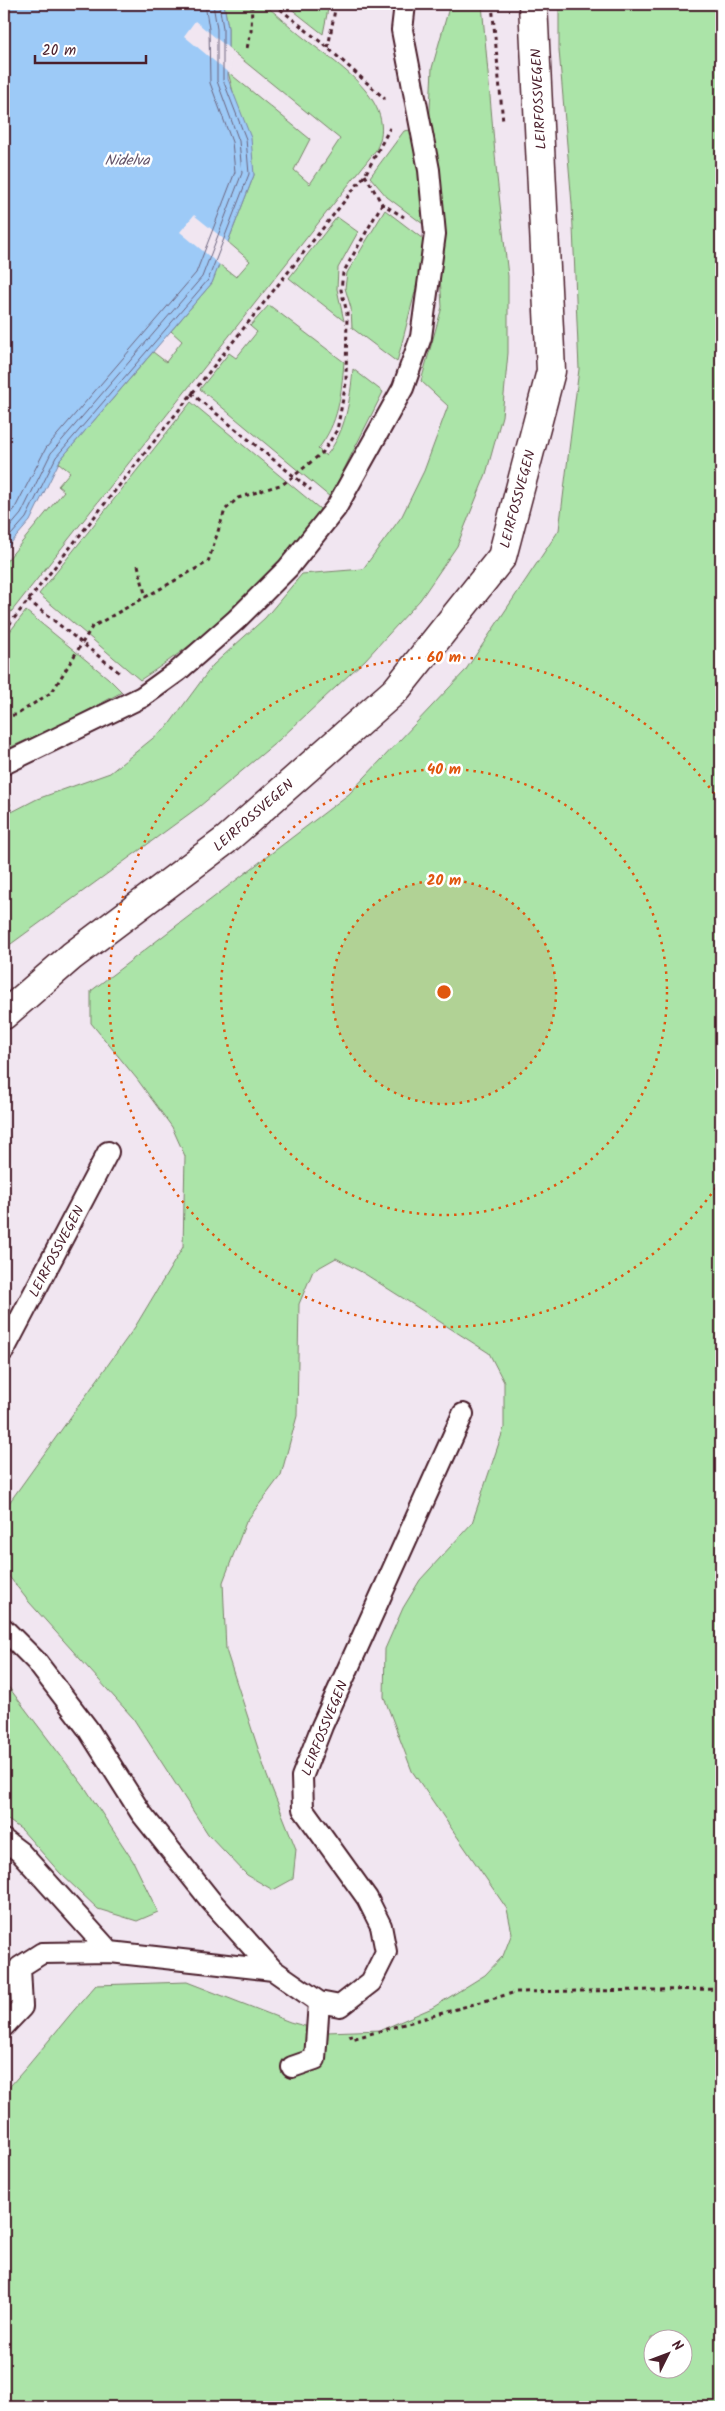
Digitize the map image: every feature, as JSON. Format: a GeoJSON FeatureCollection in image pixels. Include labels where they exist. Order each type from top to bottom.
{"type":"FeatureCollection","features":[{"type":"Feature","properties":{"kind":"street","name":"LEIRFOSSVEGEN"},"geometry":{"type":"LineString","coordinates":[[4,1015],[72,956],[226,840],[396,690],[502,557],[551,371],[533,4]]}},
{"type":"Feature","properties":{"kind":"lane"},"geometry":{"type":"LineString","coordinates":[[4,764],[145,694],[178,671],[236,620],[288,568],[336,508],[403,388],[421,337],[430,288],[435,234],[429,170],[409,112],[402,30],[405,4]]}},
{"type":"Feature","properties":{"kind":"lane","name":"LEIRFOSSVEGEN"},"geometry":{"type":"LineString","coordinates":[[4,1350],[108,1152]]}},
{"type":"Feature","properties":{"kind":"lane","name":"LEIRFOSSVEGEN"},"geometry":{"type":"LineString","coordinates":[[340,2006],[371,1982],[386,1952],[381,1926],[367,1898],[303,1809],[302,1777],[322,1726],[463,1414]]}},
{"type":"Feature","properties":{"kind":"lane"},"geometry":{"type":"LineString","coordinates":[[4,1630],[36,1661],[88,1729],[141,1814],[211,1901],[273,1970],[296,1988],[319,2002],[340,2006]]}},
{"type":"Feature","properties":{"kind":"lane"},"geometry":{"type":"LineString","coordinates":[[4,1840],[20,1852],[110,1952]]}},
{"type":"Feature","properties":{"kind":"lane"},"geometry":{"type":"LineString","coordinates":[[4,2026],[22,2007],[20,1967],[42,1953],[110,1952],[273,1970]]}},
{"type":"Feature","properties":{"kind":"lane"},"geometry":{"type":"LineString","coordinates":[[292,2067],[315,2059],[319,2002]]}},
{"type":"Feature","properties":{"kind":"path"},"geometry":{"type":"LineString","coordinates":[[247,48],[251,32],[252,4]]}},
{"type":"Feature","properties":{"kind":"path"},"geometry":{"type":"LineString","coordinates":[[4,630],[365,175],[409,112],[274,4]]}},
{"type":"Feature","properties":{"kind":"path"},"geometry":{"type":"LineString","coordinates":[[328,48],[336,4]]}},
{"type":"Feature","properties":{"kind":"path"},"geometry":{"type":"LineString","coordinates":[[492,4],[504,132]]}},
{"type":"Feature","properties":{"kind":"path"},"geometry":{"type":"LineString","coordinates":[[365,175],[382,204],[435,234]]}},
{"type":"Feature","properties":{"kind":"path"},"geometry":{"type":"LineString","coordinates":[[4,716],[16,715],[52,692],[92,627],[208,562],[225,510],[238,498],[283,484],[323,452],[337,430],[346,384],[347,312],[341,290],[343,273],[382,204]]}},
{"type":"Feature","properties":{"kind":"path"},"geometry":{"type":"LineString","coordinates":[[191,393],[336,508]]}},
{"type":"Feature","properties":{"kind":"path"},"geometry":{"type":"LineString","coordinates":[[138,565],[146,598]]}},
{"type":"Feature","properties":{"kind":"path"},"geometry":{"type":"LineString","coordinates":[[28,600],[145,694]]}},
{"type":"Feature","properties":{"kind":"path"},"geometry":{"type":"LineString","coordinates":[[4,790],[11,808],[4,819]]}},
{"type":"Feature","properties":{"kind":"path"},"geometry":{"type":"LineString","coordinates":[[340,2006],[352,2040],[516,1992],[721,1989]]}},
{"type":"Feature","properties":{"kind":"green space"},"geometry":{"type":"Polygon","coordinates":[[[249,2],[262,4],[332,59],[361,85],[372,100],[380,116],[381,132],[376,150],[4,621],[4,564],[64,491],[58,486],[70,472],[59,463],[60,460],[153,352],[166,362],[182,341],[171,331],[212,283],[219,264],[236,277],[250,261],[228,242],[254,175],[228,72],[310,139],[294,170],[310,184],[340,139],[228,48],[228,28],[224,4],[249,2]]]}},
{"type":"Feature","properties":{"kind":"green space"},"geometry":{"type":"Polygon","coordinates":[[[285,4],[329,4],[323,34],[285,4]]]}},
{"type":"Feature","properties":{"kind":"green space"},"geometry":{"type":"Polygon","coordinates":[[[450,4],[482,4],[497,177],[508,276],[508,353],[502,416],[486,474],[457,546],[420,600],[365,660],[279,740],[200,806],[4,949],[4,816],[37,799],[110,773],[168,726],[213,665],[265,618],[302,574],[363,569],[402,516],[424,471],[448,406],[421,381],[442,307],[438,245],[427,170],[432,68],[450,4]]]}},
{"type":"Feature","properties":{"kind":"green space"},"geometry":{"type":"Polygon","coordinates":[[[559,4],[721,4],[721,2407],[4,2407],[4,2093],[96,1985],[187,1982],[290,2022],[327,2032],[381,2030],[432,2008],[485,1975],[503,1956],[512,1933],[507,1909],[412,1771],[384,1697],[385,1649],[403,1608],[420,1580],[472,1523],[504,1428],[504,1382],[489,1353],[365,1274],[336,1258],[313,1271],[299,1304],[297,1416],[281,1475],[246,1522],[223,1582],[226,1650],[267,1776],[296,1849],[293,1879],[273,1890],[247,1875],[208,1834],[133,1718],[29,1602],[4,1570],[4,1510],[135,1327],[183,1247],[185,1156],[172,1127],[137,1079],[91,1023],[91,991],[349,794],[465,671],[559,530],[579,369],[572,204],[559,50],[559,4]]]}},
{"type":"Feature","properties":{"kind":"green space"},"geometry":{"type":"Polygon","coordinates":[[[410,130],[421,182],[423,224],[387,197],[370,177],[404,131],[410,130]]]}},
{"type":"Feature","properties":{"kind":"green space"},"geometry":{"type":"Polygon","coordinates":[[[385,210],[423,239],[424,257],[397,362],[352,328],[351,308],[345,288],[347,273],[385,210]]]}},
{"type":"Feature","properties":{"kind":"green space"},"geometry":{"type":"Polygon","coordinates":[[[337,217],[358,232],[338,268],[337,289],[344,321],[289,278],[337,217]]]}},
{"type":"Feature","properties":{"kind":"green space"},"geometry":{"type":"Polygon","coordinates":[[[269,305],[344,362],[340,397],[335,419],[318,449],[326,456],[343,426],[353,369],[383,392],[330,497],[200,389],[229,353],[236,358],[257,332],[250,326],[269,305]]]}},
{"type":"Feature","properties":{"kind":"green space"},"geometry":{"type":"Polygon","coordinates":[[[191,402],[320,509],[283,558],[239,604],[191,644],[140,680],[39,594],[191,402]]]}},
{"type":"Feature","properties":{"kind":"green space"},"geometry":{"type":"Polygon","coordinates":[[[26,611],[108,678],[122,692],[63,724],[4,750],[4,639],[26,611]]]}},
{"type":"Feature","properties":{"kind":"green space"},"geometry":{"type":"Polygon","coordinates":[[[4,1681],[86,1789],[133,1861],[158,1912],[137,1921],[98,1909],[60,1873],[22,1830],[4,1817],[4,1681]]]}},
{"type":"Feature","properties":{"kind":"water","name":"Nidelva"},"geometry":{"type":"Polygon","coordinates":[[[4,4],[224,4],[228,28],[228,79],[251,138],[254,175],[212,283],[60,460],[30,521],[4,551],[4,4]]]}},
{"type":"Feature","properties":{"kind":"pier"},"geometry":{"type":"Polygon","coordinates":[[[195,21],[231,50],[231,75],[184,36],[195,21]]]}},
{"type":"Feature","properties":{"kind":"pier"},"geometry":{"type":"Polygon","coordinates":[[[194,215],[230,244],[221,266],[180,232],[194,215]]]}}]}
